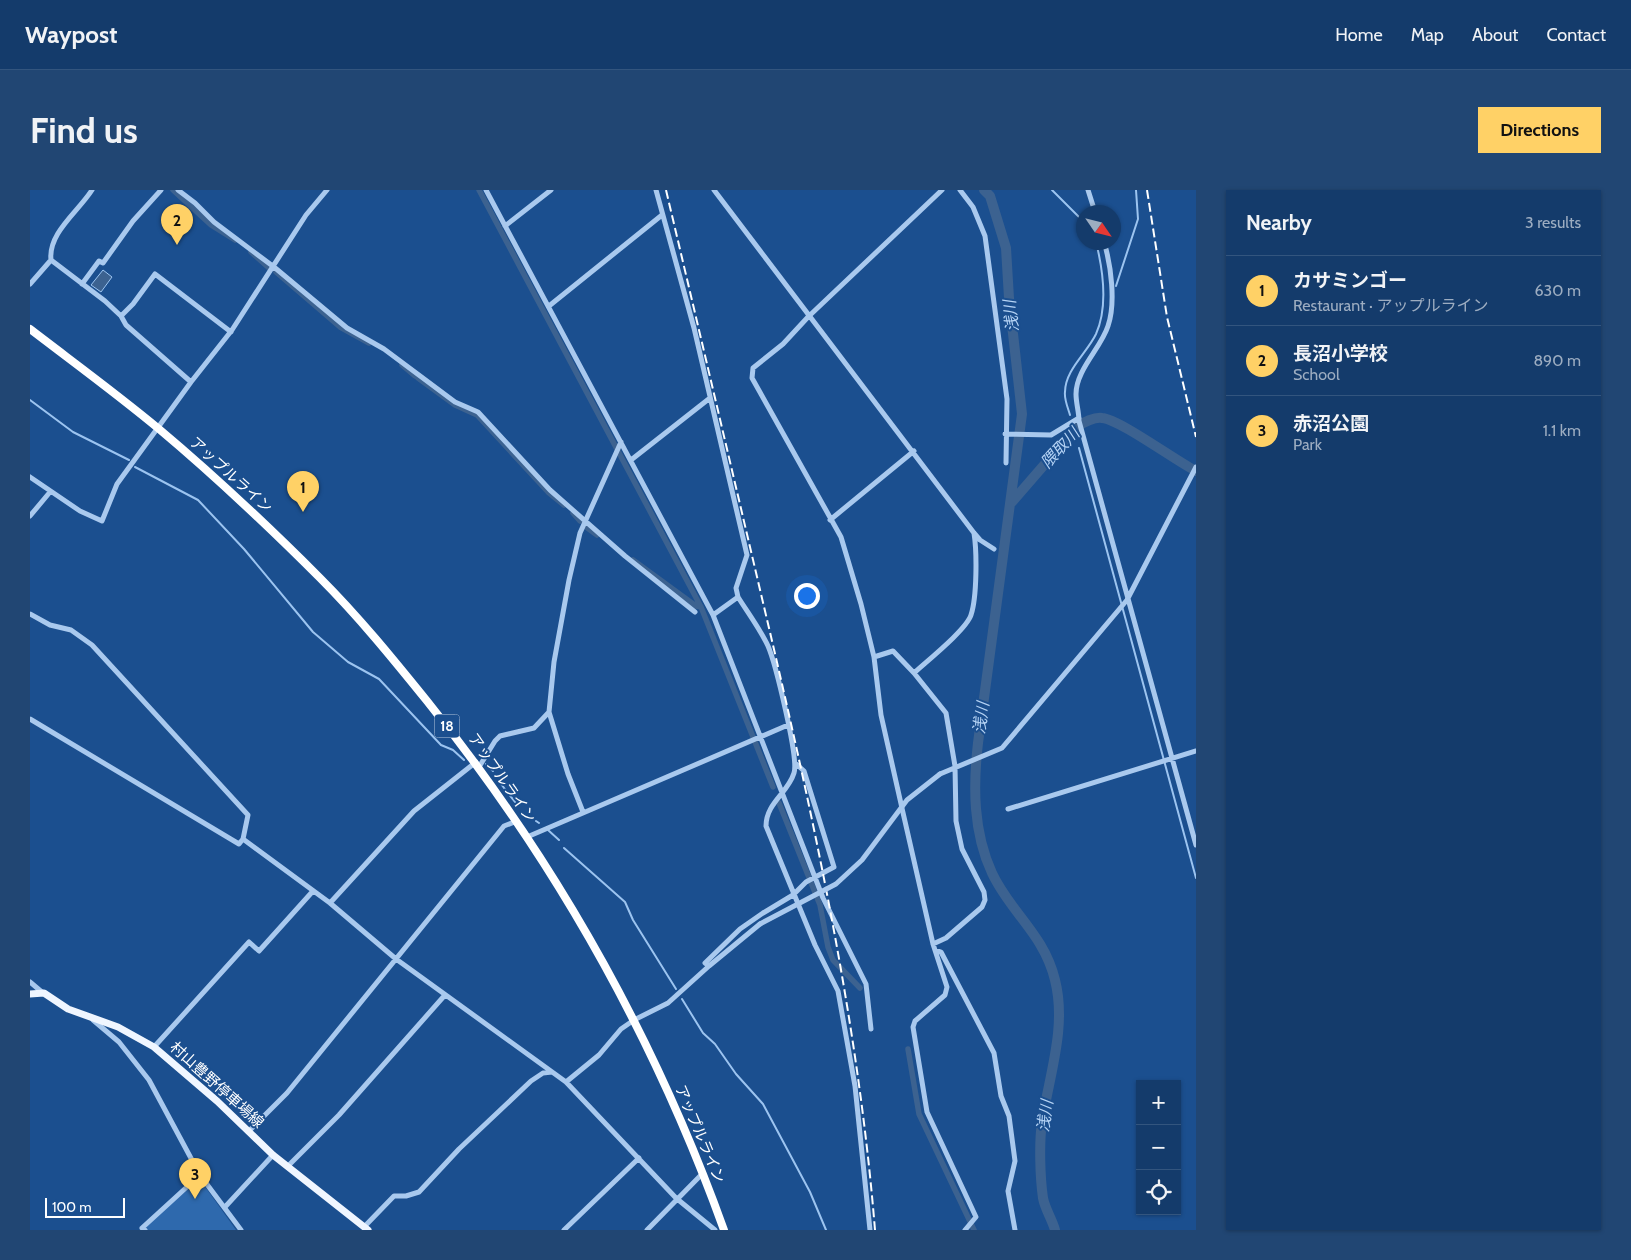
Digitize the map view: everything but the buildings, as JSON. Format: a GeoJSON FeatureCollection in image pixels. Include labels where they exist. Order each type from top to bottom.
{"type":"FeatureCollection","features":[{"type":"Feature","properties":{"kind":"highway","name":"アップルライン"},"geometry":{"type":"LineString","coordinates":[[30,329],[158,428],[235,496],[322,580],[383,646],[477,764],[527,837],[580,922],[634,1020],[660,1074],[724,1230]]}},
{"type":"Feature","properties":{"kind":"main road","name":"村山豊野停車場線"},"geometry":{"type":"LineString","coordinates":[[44,993],[68,1009],[118,1027],[154,1047],[182,1070],[273,1155],[366,1228]]}},
{"type":"Feature","properties":{"kind":"main road"},"geometry":{"type":"LineString","coordinates":[[30,994],[44,993]]}},
{"type":"Feature","properties":{"kind":"street"},"geometry":{"type":"LineString","coordinates":[[92,190],[69,218],[50,250],[51,260],[121,316],[126,325],[191,382]]}},
{"type":"Feature","properties":{"kind":"street"},"geometry":{"type":"LineString","coordinates":[[82,284],[99,262],[103,263],[133,221],[161,190]]}},
{"type":"Feature","properties":{"kind":"street"},"geometry":{"type":"LineString","coordinates":[[178,190],[195,203],[214,222],[274,267],[347,328],[384,349],[455,402],[478,412],[550,490],[625,556],[695,612]]}},
{"type":"Feature","properties":{"kind":"street"},"geometry":{"type":"LineString","coordinates":[[30,477],[80,511],[102,520],[117,484],[230,332],[306,215],[326,190]]}},
{"type":"Feature","properties":{"kind":"street"},"geometry":{"type":"LineString","coordinates":[[486,190],[713,615],[758,737],[814,879],[866,984],[871,1029]]}},
{"type":"Feature","properties":{"kind":"street"},"geometry":{"type":"LineString","coordinates":[[506,226],[552,190]]}},
{"type":"Feature","properties":{"kind":"street"},"geometry":{"type":"LineString","coordinates":[[656,190],[694,328],[747,555],[736,588],[738,597],[772,657],[788,726],[795,763],[794,772],[767,814],[766,826],[822,962],[838,991],[855,1086],[870,1230]]}},
{"type":"Feature","properties":{"kind":"street"},"geometry":{"type":"LineString","coordinates":[[714,190],[808,317],[914,451],[974,533],[980,540],[994,549]]}},
{"type":"Feature","properties":{"kind":"street"},"geometry":{"type":"LineString","coordinates":[[942,190],[808,317],[783,344],[753,368],[752,378],[846,549],[874,657],[881,715],[934,947],[947,987],[945,995],[915,1021],[913,1027],[927,1112],[976,1217],[966,1229]]}},
{"type":"Feature","properties":{"kind":"street"},"geometry":{"type":"LineString","coordinates":[[960,190],[972,207],[984,236],[1007,399],[1006,463]]}},
{"type":"Feature","properties":{"kind":"street"},"geometry":{"type":"LineString","coordinates":[[1088,190],[1093,205]]}},
{"type":"Feature","properties":{"kind":"street"},"geometry":{"type":"LineString","coordinates":[[549,306],[662,214]]}},
{"type":"Feature","properties":{"kind":"street"},"geometry":{"type":"LineString","coordinates":[[1106,250],[1111,270],[1109,324],[1103,339],[1080,377],[1076,393],[1079,419],[1196,845]]}},
{"type":"Feature","properties":{"kind":"street"},"geometry":{"type":"LineString","coordinates":[[30,284],[51,260]]}},
{"type":"Feature","properties":{"kind":"street"},"geometry":{"type":"LineString","coordinates":[[121,316],[133,304],[155,274],[230,332]]}},
{"type":"Feature","properties":{"kind":"street"},"geometry":{"type":"LineString","coordinates":[[631,460],[710,398]]}},
{"type":"Feature","properties":{"kind":"street"},"geometry":{"type":"LineString","coordinates":[[1006,434],[1052,435],[1079,419]]}},
{"type":"Feature","properties":{"kind":"street"},"geometry":{"type":"LineString","coordinates":[[583,812],[568,774],[548,712],[554,662],[567,589],[585,519],[620,444]]}},
{"type":"Feature","properties":{"kind":"street"},"geometry":{"type":"LineString","coordinates":[[830,520],[914,451]]}},
{"type":"Feature","properties":{"kind":"street"},"geometry":{"type":"LineString","coordinates":[[566,1082],[599,1055],[621,1029],[634,1020],[668,1003],[708,966],[760,924],[836,884],[862,860],[907,800],[940,774],[955,766],[991,754],[1002,748],[1128,600],[1195,469]]}},
{"type":"Feature","properties":{"kind":"street"},"geometry":{"type":"LineString","coordinates":[[30,516],[50,492]]}},
{"type":"Feature","properties":{"kind":"street"},"geometry":{"type":"LineString","coordinates":[[914,673],[965,626],[971,615],[977,554],[974,533]]}},
{"type":"Feature","properties":{"kind":"street"},"geometry":{"type":"LineString","coordinates":[[713,615],[738,597]]}},
{"type":"Feature","properties":{"kind":"street"},"geometry":{"type":"LineString","coordinates":[[30,614],[50,624],[71,630],[84,639],[118,671],[248,816],[243,839],[239,844],[30,719]]}},
{"type":"Feature","properties":{"kind":"street"},"geometry":{"type":"LineString","coordinates":[[874,657],[894,651],[946,713],[955,766],[956,822],[962,849],[984,892],[985,900],[982,907],[934,947]]}},
{"type":"Feature","properties":{"kind":"street"},"geometry":{"type":"LineString","coordinates":[[330,902],[414,811],[477,764],[500,736],[534,728],[548,712]]}},
{"type":"Feature","properties":{"kind":"street"},"geometry":{"type":"LineString","coordinates":[[527,837],[758,737],[788,726]]}},
{"type":"Feature","properties":{"kind":"street"},"geometry":{"type":"LineString","coordinates":[[1008,809],[1196,751]]}},
{"type":"Feature","properties":{"kind":"street"},"geometry":{"type":"LineString","coordinates":[[708,966],[705,963],[740,929],[762,912],[793,895],[806,882],[834,867],[804,771],[795,763]]}},
{"type":"Feature","properties":{"kind":"street"},"geometry":{"type":"LineString","coordinates":[[249,1131],[287,1093],[504,826],[517,822]]}},
{"type":"Feature","properties":{"kind":"street"},"geometry":{"type":"LineString","coordinates":[[243,839],[330,902],[396,958],[445,995],[566,1082],[676,1198],[715,1230]]}},
{"type":"Feature","properties":{"kind":"street"},"geometry":{"type":"LineString","coordinates":[[154,1047],[249,942],[259,951],[313,891]]}},
{"type":"Feature","properties":{"kind":"street"},"geometry":{"type":"LineString","coordinates":[[934,947],[941,952],[994,1053],[1001,1096],[1009,1116],[1015,1161],[1008,1191],[1015,1230]]}},
{"type":"Feature","properties":{"kind":"street"},"geometry":{"type":"LineString","coordinates":[[30,982],[44,993]]}},
{"type":"Feature","properties":{"kind":"street"},"geometry":{"type":"LineString","coordinates":[[288,1166],[368,1083],[445,995]]}},
{"type":"Feature","properties":{"kind":"street"},"geometry":{"type":"LineString","coordinates":[[88,1017],[119,1042],[148,1080],[200,1174],[241,1230]]}},
{"type":"Feature","properties":{"kind":"street"},"geometry":{"type":"LineString","coordinates":[[366,1228],[394,1196],[406,1196],[419,1192],[459,1149],[531,1080],[543,1073],[553,1072]]}},
{"type":"Feature","properties":{"kind":"street"},"geometry":{"type":"LineString","coordinates":[[224,1207],[273,1155]]}},
{"type":"Feature","properties":{"kind":"street"},"geometry":{"type":"LineString","coordinates":[[564,1230],[638,1158]]}},
{"type":"Feature","properties":{"kind":"street"},"geometry":{"type":"LineString","coordinates":[[145,1230],[142,1228],[200,1174]]}},
{"type":"Feature","properties":{"kind":"street"},"geometry":{"type":"LineString","coordinates":[[647,1230],[676,1198],[702,1174]]}},
{"type":"Feature","properties":{"kind":"shaded area"},"geometry":{"type":"Polygon","coordinates":[[[103,270],[112,277],[101,292],[91,285],[103,270]]]}},
{"type":"Feature","properties":{"kind":"shaded area"},"geometry":{"type":"Polygon","coordinates":[[[198,1181],[201,1181],[236,1230],[146,1230],[145,1226],[198,1181]]]}},
{"type":"Feature","properties":{"kind":"waterway"},"geometry":{"type":"LineString","coordinates":[[173,190],[211,225],[235,240]]}},
{"type":"Feature","properties":{"kind":"waterway"},"geometry":{"type":"LineString","coordinates":[[479,190],[701,607],[773,787]]}},
{"type":"Feature","properties":{"kind":"waterway","name":"浅川"},"geometry":{"type":"LineString","coordinates":[[984,190],[990,196],[1006,248],[1009,298],[1022,414],[978,743],[975,776],[976,809],[981,841],[992,873],[999,887],[1043,949],[1055,980],[1058,998],[1058,1033],[1042,1122],[1040,1150],[1043,1198],[1055,1230]]}},
{"type":"Feature","properties":{"kind":"waterway"},"geometry":{"type":"LineString","coordinates":[[1052,190],[1076,214]]}},
{"type":"Feature","properties":{"kind":"waterway"},"geometry":{"type":"LineString","coordinates":[[1116,286],[1138,219],[1136,190]]}},
{"type":"Feature","properties":{"kind":"waterway"},"geometry":{"type":"LineString","coordinates":[[1070,415],[1065,398],[1066,384],[1072,369],[1096,334],[1102,312],[1103,288],[1098,250]]}},
{"type":"Feature","properties":{"kind":"waterway"},"geometry":{"type":"LineString","coordinates":[[251,252],[269,268]]}},
{"type":"Feature","properties":{"kind":"waterway"},"geometry":{"type":"LineString","coordinates":[[276,272],[340,327],[369,343]]}},
{"type":"Feature","properties":{"kind":"waterway"},"geometry":{"type":"LineString","coordinates":[[402,365],[415,376]]}},
{"type":"Feature","properties":{"kind":"waterway"},"geometry":{"type":"LineString","coordinates":[[418,378],[455,405],[477,415],[548,492],[564,505]]}},
{"type":"Feature","properties":{"kind":"waterway"},"geometry":{"type":"LineString","coordinates":[[30,400],[73,432],[129,460]]}},
{"type":"Feature","properties":{"kind":"waterway","name":"隈取川"},"geometry":{"type":"LineString","coordinates":[[1012,502],[1077,427],[1096,418],[1110,420],[1121,425],[1196,471]]}},
{"type":"Feature","properties":{"kind":"waterway"},"geometry":{"type":"LineString","coordinates":[[1079,448],[1196,878]]}},
{"type":"Feature","properties":{"kind":"waterway"},"geometry":{"type":"LineString","coordinates":[[135,467],[198,500],[244,549],[313,632],[348,662],[379,679],[441,745],[453,750],[464,760]]}},
{"type":"Feature","properties":{"kind":"waterway"},"geometry":{"type":"LineString","coordinates":[[573,513],[580,521]]}},
{"type":"Feature","properties":{"kind":"waterway"},"geometry":{"type":"LineString","coordinates":[[586,527],[597,535]]}},
{"type":"Feature","properties":{"kind":"waterway"},"geometry":{"type":"LineString","coordinates":[[633,560],[696,606],[701,607]]}},
{"type":"Feature","properties":{"kind":"waterway"},"geometry":{"type":"LineString","coordinates":[[486,764],[493,771]]}},
{"type":"Feature","properties":{"kind":"waterway"},"geometry":{"type":"LineString","coordinates":[[501,784],[515,802]]}},
{"type":"Feature","properties":{"kind":"waterway"},"geometry":{"type":"LineString","coordinates":[[779,803],[820,905],[828,947],[833,960],[860,988]]}},
{"type":"Feature","properties":{"kind":"waterway"},"geometry":{"type":"LineString","coordinates":[[548,830],[559,840]]}},
{"type":"Feature","properties":{"kind":"waterway"},"geometry":{"type":"LineString","coordinates":[[564,848],[625,902],[633,920],[676,989]]}},
{"type":"Feature","properties":{"kind":"waterway"},"geometry":{"type":"LineString","coordinates":[[682,999],[703,1033],[715,1044],[736,1074],[763,1104],[810,1192],[826,1230]]}},
{"type":"Feature","properties":{"kind":"waterway"},"geometry":{"type":"LineString","coordinates":[[908,1049],[919,1114],[974,1230]]}},
{"type":"Feature","properties":{"kind":"railway"},"geometry":{"type":"LineString","coordinates":[[666,190],[783,688],[832,918],[857,1073],[875,1230]]}},
{"type":"Feature","properties":{"kind":"railway"},"geometry":{"type":"LineString","coordinates":[[1147,190],[1167,317],[1196,437]]}},
{"type":"Feature","properties":{"kind":"place","name":"長沼小学校"},"geometry":{"type":"Point","coordinates":[177,245]}},
{"type":"Feature","properties":{"kind":"place","name":"カサミンゴー"},"geometry":{"type":"Point","coordinates":[303,512]}},
{"type":"Feature","properties":{"kind":"place","name":"赤沼公園"},"geometry":{"type":"Point","coordinates":[195,1199]}}]}
